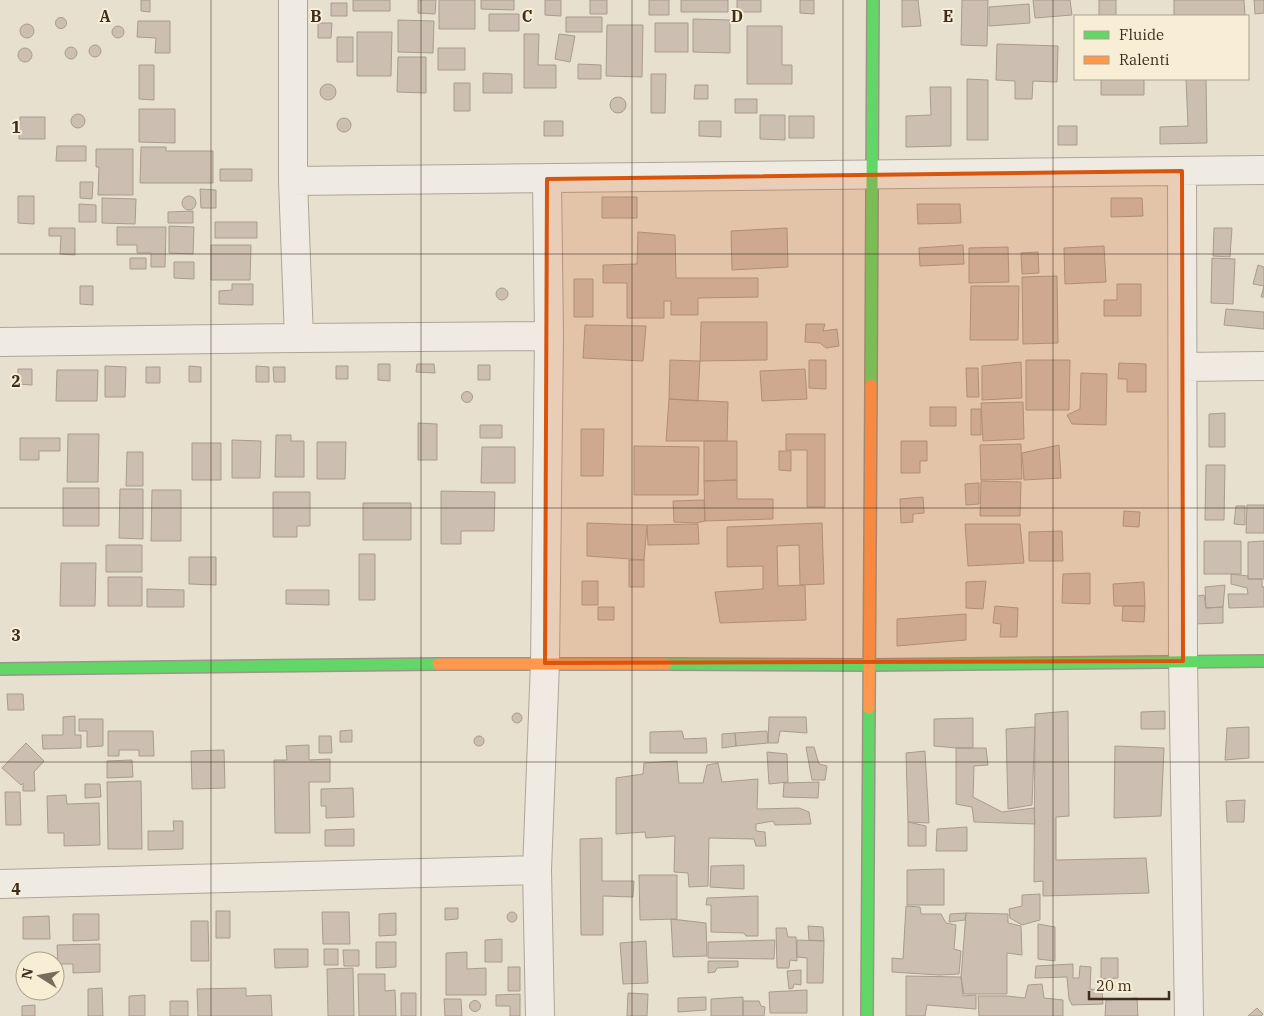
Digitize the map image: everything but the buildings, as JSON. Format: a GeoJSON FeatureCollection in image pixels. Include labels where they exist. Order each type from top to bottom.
{"type":"FeatureCollection","features":[{"type":"Feature","properties":{"kind":"street"},"geometry":{"type":"LineString","coordinates":[[293,0],[293,181],[299,338]]}},
{"type":"Feature","properties":{"kind":"street"},"geometry":{"type":"LineString","coordinates":[[867,1016],[873,0]]}},
{"type":"Feature","properties":{"kind":"street"},"geometry":{"type":"LineString","coordinates":[[293,181],[1264,170]]}},
{"type":"Feature","properties":{"kind":"street"},"geometry":{"type":"LineString","coordinates":[[1182,171],[1183,661],[1189,1016]]}},
{"type":"Feature","properties":{"kind":"street"},"geometry":{"type":"LineString","coordinates":[[540,1016],[537,870],[545,663],[549,336],[547,179]]}},
{"type":"Feature","properties":{"kind":"street"},"geometry":{"type":"LineString","coordinates":[[0,342],[549,336]]}},
{"type":"Feature","properties":{"kind":"street"},"geometry":{"type":"LineString","coordinates":[[1183,367],[1264,366]]}},
{"type":"Feature","properties":{"kind":"street"},"geometry":{"type":"LineString","coordinates":[[0,669],[545,663],[870,665],[1264,661]]}},
{"type":"Feature","properties":{"kind":"street"},"geometry":{"type":"LineString","coordinates":[[0,884],[537,870]]}},
{"type":"Feature","properties":{"kind":"highlighted area"},"geometry":{"type":"Polygon","coordinates":[[[1182,171],[1183,661],[545,663],[547,179],[1182,171]]]}},
{"type":"Feature","properties":{"kind":"traffic: fast"},"geometry":{"type":"LineString","coordinates":[[871,385],[873,0]]}},
{"type":"Feature","properties":{"kind":"traffic: fast"},"geometry":{"type":"LineString","coordinates":[[666,664],[870,665],[1264,661]]}},
{"type":"Feature","properties":{"kind":"traffic: fast"},"geometry":{"type":"LineString","coordinates":[[0,669],[438,664]]}},
{"type":"Feature","properties":{"kind":"traffic: fast"},"geometry":{"type":"LineString","coordinates":[[867,1016],[869,708]]}},
{"type":"Feature","properties":{"kind":"traffic: slow"},"geometry":{"type":"LineString","coordinates":[[869,708],[871,385]]}},
{"type":"Feature","properties":{"kind":"traffic: slow"},"geometry":{"type":"LineString","coordinates":[[438,664],[666,664]]}}]}
